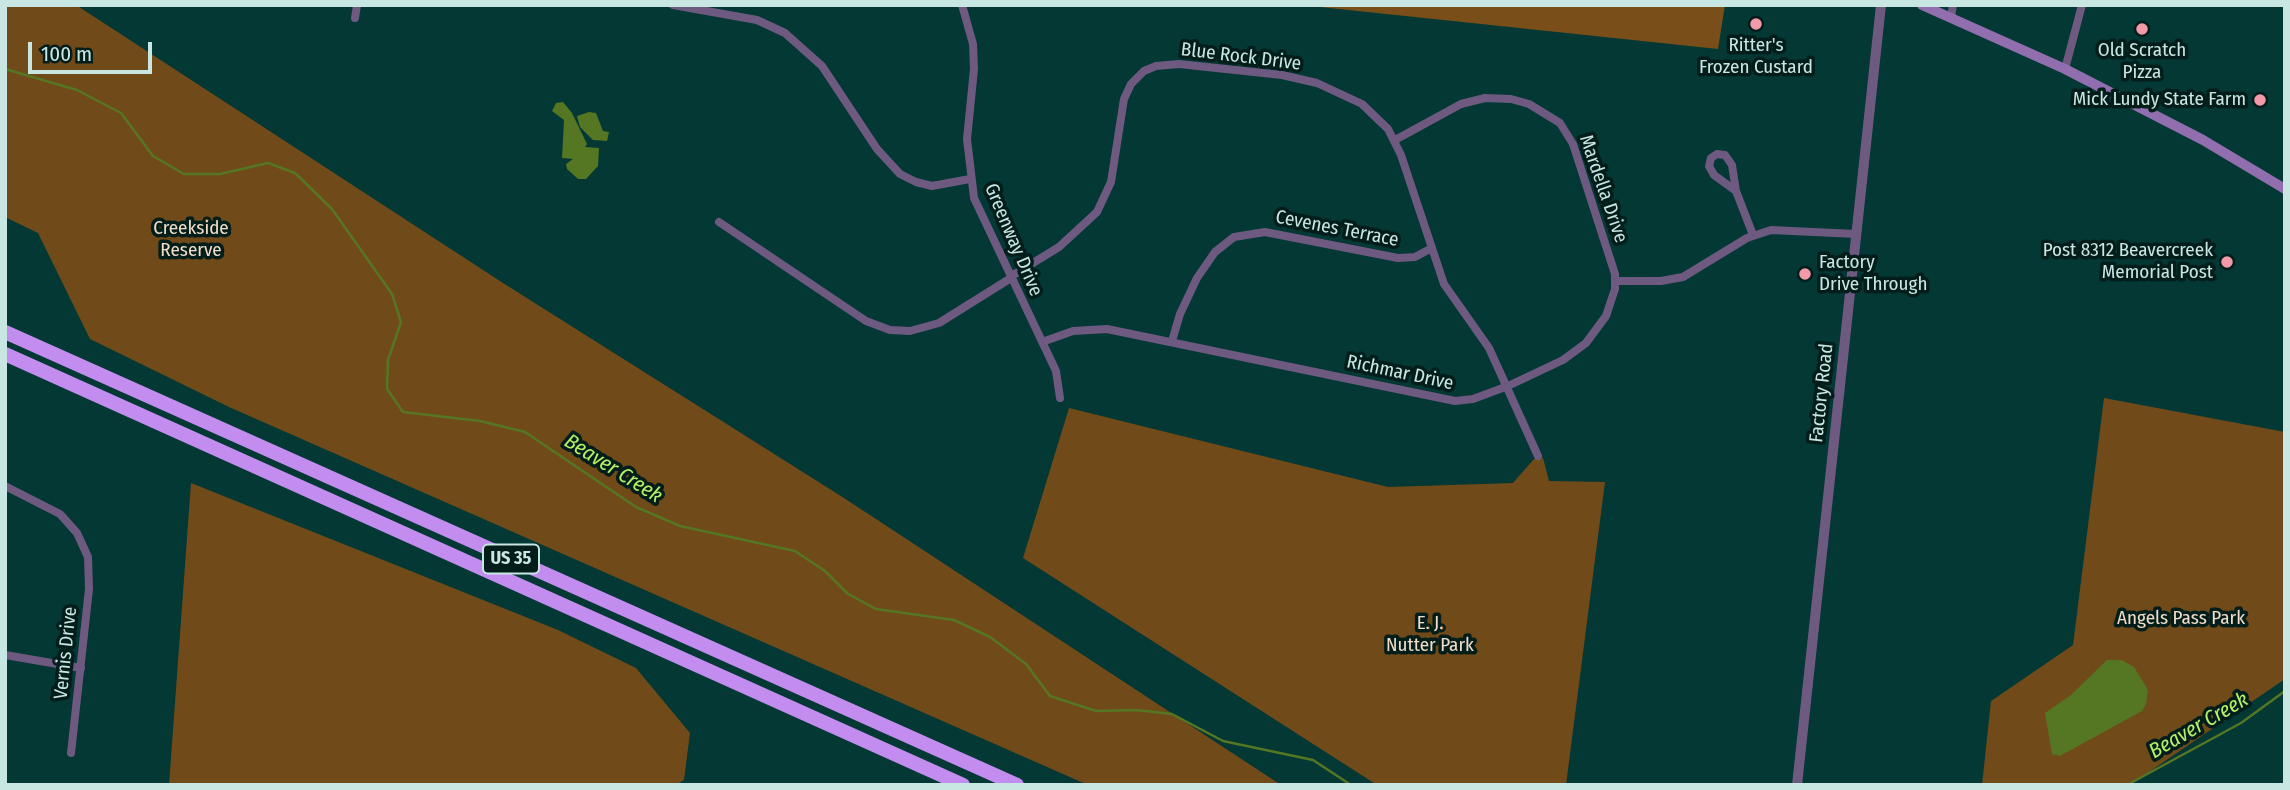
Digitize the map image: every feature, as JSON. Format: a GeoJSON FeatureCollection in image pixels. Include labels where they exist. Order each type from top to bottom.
{"type":"FeatureCollection","features":[{"type":"Feature","properties":{"kind":"highway","name":"US 35"},"geometry":{"type":"LineString","coordinates":[[5,332],[1017,785]]}},
{"type":"Feature","properties":{"kind":"highway","name":"US 35"},"geometry":{"type":"LineString","coordinates":[[5,354],[963,785]]}},
{"type":"Feature","properties":{"kind":"main road"},"geometry":{"type":"LineString","coordinates":[[1922,5],[2065,69],[2203,140],[2285,189]]}},
{"type":"Feature","properties":{"kind":"street"},"geometry":{"type":"LineString","coordinates":[[355,18],[356,5]]}},
{"type":"Feature","properties":{"kind":"street"},"geometry":{"type":"LineString","coordinates":[[673,5],[757,20],[785,33],[822,66],[877,149],[900,174],[932,186],[970,179]]}},
{"type":"Feature","properties":{"kind":"street","name":"Greenway Drive"},"geometry":{"type":"LineString","coordinates":[[962,5],[970,26],[974,61],[967,139],[970,179],[983,221],[1059,380],[1060,398]]}},
{"type":"Feature","properties":{"kind":"street","name":"Factory Road"},"geometry":{"type":"LineString","coordinates":[[1797,785],[1881,5]]}},
{"type":"Feature","properties":{"kind":"street"},"geometry":{"type":"LineString","coordinates":[[1951,17],[1953,5]]}},
{"type":"Feature","properties":{"kind":"street"},"geometry":{"type":"LineString","coordinates":[[2065,69],[2082,5]]}},
{"type":"Feature","properties":{"kind":"street","name":"Blue Rock Drive"},"geometry":{"type":"LineString","coordinates":[[719,222],[866,321],[890,330],[910,331],[939,323],[1059,247],[1097,212],[1111,182],[1122,107],[1128,88],[1137,77],[1156,66],[1179,64],[1282,75],[1317,83],[1362,104],[1384,124],[1395,140],[1430,249],[1448,292],[1489,348],[1538,456]]}},
{"type":"Feature","properties":{"kind":"street","name":"Mardella Drive"},"geometry":{"type":"LineString","coordinates":[[1395,140],[1461,104],[1477,99],[1513,99],[1547,113],[1560,123],[1573,144],[1615,281]]}},
{"type":"Feature","properties":{"kind":"street"},"geometry":{"type":"LineString","coordinates":[[1736,191],[1714,175],[1709,166],[1711,158],[1717,154],[1725,155],[1732,165],[1736,191],[1753,235]]}},
{"type":"Feature","properties":{"kind":"street"},"geometry":{"type":"LineString","coordinates":[[1615,281],[1661,281],[1683,277],[1753,235],[1787,229],[1856,234]]}},
{"type":"Feature","properties":{"kind":"street","name":"Cevenes Terrace"},"geometry":{"type":"LineString","coordinates":[[1172,341],[1180,314],[1197,278],[1215,252],[1234,237],[1265,232],[1398,258],[1415,257],[1430,249]]}},
{"type":"Feature","properties":{"kind":"street","name":"Richmar Drive"},"geometry":{"type":"LineString","coordinates":[[1042,342],[1073,331],[1095,328],[1172,341],[1448,401],[1473,399],[1563,360],[1586,343],[1606,316],[1615,281]]}},
{"type":"Feature","properties":{"kind":"street","name":"Vernis Drive"},"geometry":{"type":"LineString","coordinates":[[5,486],[60,514],[77,533],[88,556],[89,589],[71,753]]}},
{"type":"Feature","properties":{"kind":"street"},"geometry":{"type":"LineString","coordinates":[[5,654],[80,668]]}},
{"type":"Feature","properties":{"kind":"green space","name":"Creekside Reserve"},"geometry":{"type":"Polygon","coordinates":[[[5,5],[76,5],[503,283],[844,498],[1281,785],[1088,785],[229,407],[90,339],[38,233],[5,217],[5,5]]]}},
{"type":"Feature","properties":{"kind":"green space","name":"Angels Pass Park"},"geometry":{"type":"Polygon","coordinates":[[[2104,398],[2285,432],[2285,679],[2130,785],[1982,785],[1991,701],[2073,645],[2104,398]]]}},
{"type":"Feature","properties":{"kind":"green space","name":"E. J. Nutter Park"},"geometry":{"type":"Polygon","coordinates":[[[1069,408],[1388,487],[1513,483],[1534,459],[1543,458],[1549,481],[1605,482],[1566,785],[1377,785],[1023,558],[1069,408]]]}},
{"type":"Feature","properties":{"kind":"green space"},"geometry":{"type":"Polygon","coordinates":[[[191,483],[558,630],[636,668],[690,733],[684,780],[676,785],[169,785],[191,483]]]}},
{"type":"Feature","properties":{"kind":"shaded area"},"geometry":{"type":"Polygon","coordinates":[[[1301,5],[1725,5],[1718,49],[1301,5]]]}},
{"type":"Feature","properties":{"kind":"shaded area"},"geometry":{"type":"Polygon","coordinates":[[[563,102],[572,113],[587,144],[585,147],[599,148],[598,166],[586,179],[578,179],[567,169],[566,164],[573,159],[562,158],[564,120],[552,111],[556,103],[563,102]]]}},
{"type":"Feature","properties":{"kind":"shaded area"},"geometry":{"type":"Polygon","coordinates":[[[596,113],[603,131],[609,132],[607,141],[593,140],[580,127],[577,116],[596,113]]]}},
{"type":"Feature","properties":{"kind":"shaded area"},"geometry":{"type":"Polygon","coordinates":[[[2107,660],[2122,660],[2134,667],[2148,690],[2142,711],[2060,756],[2052,754],[2045,713],[2071,695],[2107,660]]]}},
{"type":"Feature","properties":{"kind":"waterway","name":"Beaver Creek"},"geometry":{"type":"LineString","coordinates":[[5,69],[77,90],[121,113],[153,156],[184,174],[220,174],[268,163],[295,173],[332,209],[392,294],[401,322],[388,360],[387,389],[403,412],[480,421],[525,432],[636,507],[680,526],[795,551],[825,571],[848,594],[876,609],[954,620],[990,637],[1026,664],[1050,696],[1096,711],[1136,710],[1172,714],[1223,741],[1313,760],[1351,785]]}},
{"type":"Feature","properties":{"kind":"waterway","name":"Beaver Creek"},"geometry":{"type":"LineString","coordinates":[[2127,785],[2241,723],[2285,691]]}},
{"type":"Feature","properties":{"kind":"place","name":"Ritter's Frozen Custard"},"geometry":{"type":"Point","coordinates":[1756,24]}},
{"type":"Feature","properties":{"kind":"place","name":"Old Scratch Pizza"},"geometry":{"type":"Point","coordinates":[2142,29]}},
{"type":"Feature","properties":{"kind":"place","name":"Mick Lundy State Farm"},"geometry":{"type":"Point","coordinates":[2260,100]}},
{"type":"Feature","properties":{"kind":"place","name":"Post 8312 Beavercreek Memorial Post"},"geometry":{"type":"Point","coordinates":[2227,262]}},
{"type":"Feature","properties":{"kind":"place","name":"Factory Drive Through"},"geometry":{"type":"Point","coordinates":[1805,274]}}]}
